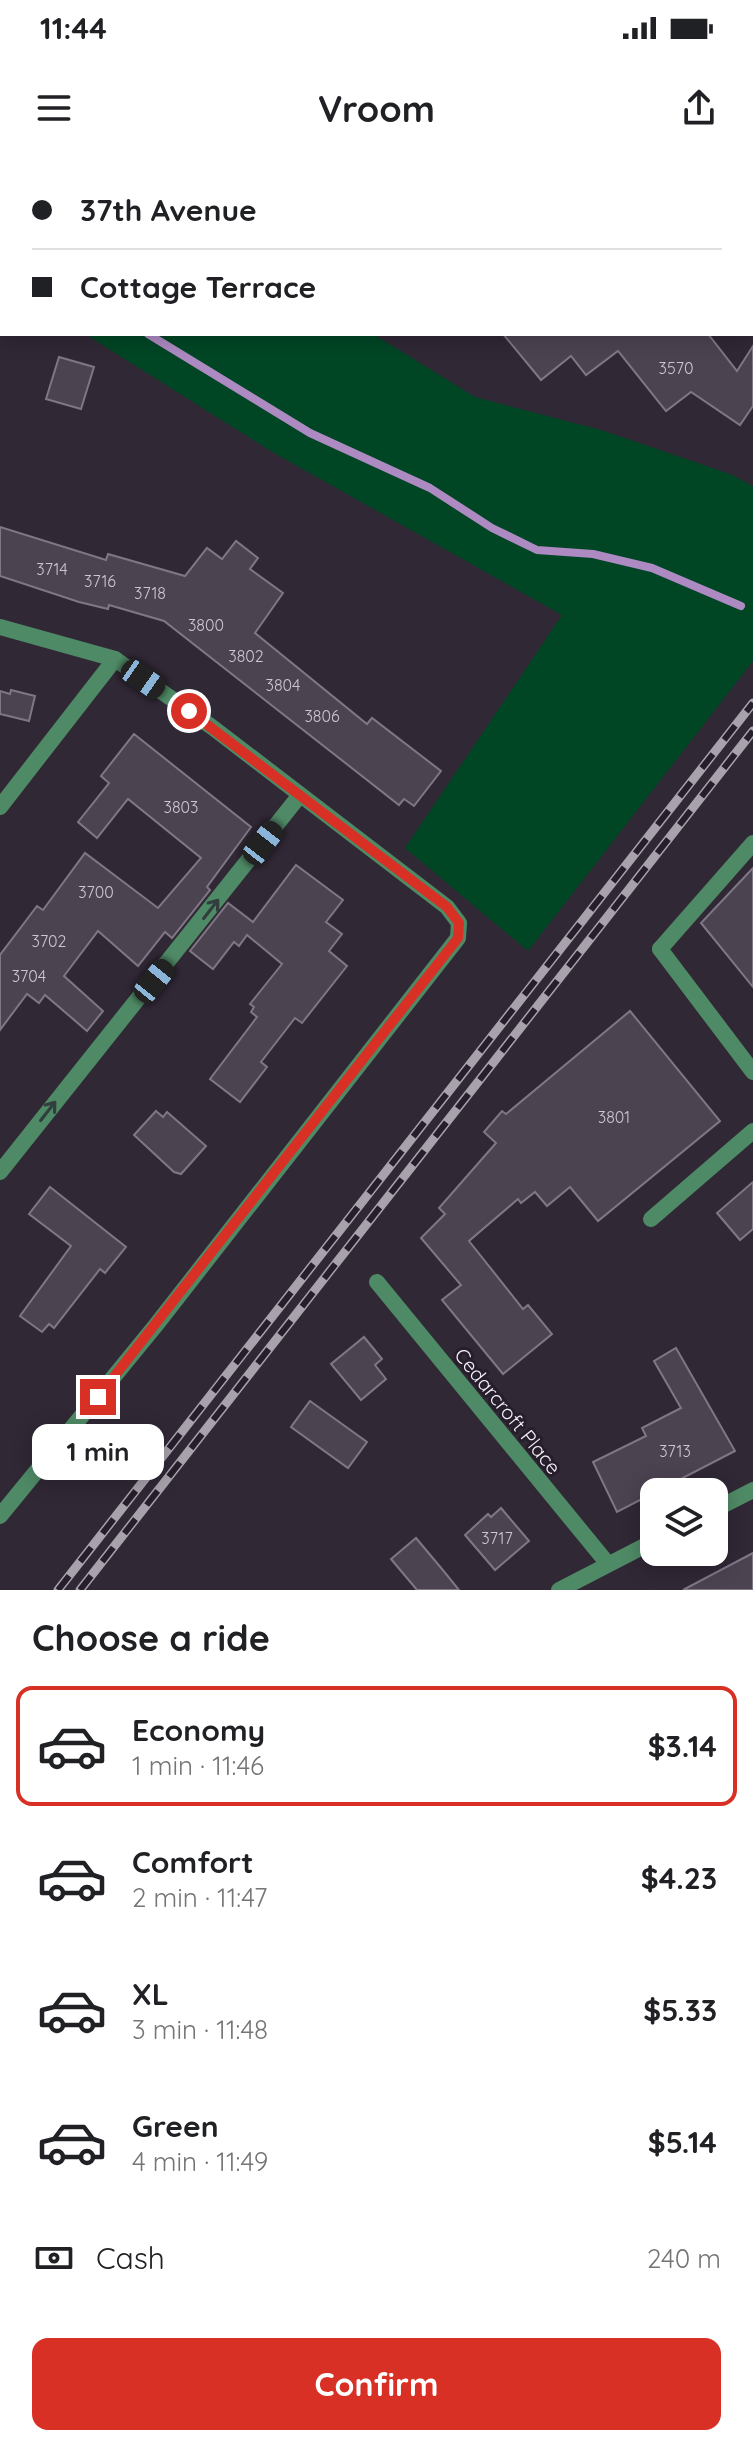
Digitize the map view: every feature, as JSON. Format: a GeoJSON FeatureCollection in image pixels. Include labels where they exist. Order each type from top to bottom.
{"type":"FeatureCollection","features":[{"type":"Feature","properties":{"kind":"street"},"geometry":{"type":"LineString","coordinates":[[0,627],[115,659],[447,907],[459,923],[458,938],[156,1325],[0,1516]]}},
{"type":"Feature","properties":{"kind":"street"},"geometry":{"type":"LineString","coordinates":[[0,807],[115,659]]}},
{"type":"Feature","properties":{"kind":"street"},"geometry":{"type":"LineString","coordinates":[[0,1172],[300,795]]}},
{"type":"Feature","properties":{"kind":"street"},"geometry":{"type":"LineString","coordinates":[[753,843],[660,949],[753,1072]]}},
{"type":"Feature","properties":{"kind":"street"},"geometry":{"type":"LineString","coordinates":[[651,1219],[753,1131]]}},
{"type":"Feature","properties":{"kind":"street","name":"Cedarcroft Place"},"geometry":{"type":"LineString","coordinates":[[377,1282],[608,1564]]}},
{"type":"Feature","properties":{"kind":"street"},"geometry":{"type":"LineString","coordinates":[[728,1503],[753,1490]]}},
{"type":"Feature","properties":{"kind":"street"},"geometry":{"type":"LineString","coordinates":[[559,1590],[640,1548]]}},
{"type":"Feature","properties":{"kind":"green space"},"geometry":{"type":"Polygon","coordinates":[[[88,336],[376,336],[475,397],[601,430],[730,474],[753,486],[753,661],[528,951],[405,848],[562,615],[274,453],[88,336]]]}},
{"type":"Feature","properties":{"kind":"building"},"geometry":{"type":"Polygon","coordinates":[[[505,336],[710,336],[737,371],[753,346],[753,406],[740,425],[691,392],[666,411],[618,351],[586,375],[571,356],[541,380],[505,336]]]}},
{"type":"Feature","properties":{"kind":"building"},"geometry":{"type":"Polygon","coordinates":[[[59,357],[94,367],[81,409],[46,399],[59,357]]]}},
{"type":"Feature","properties":{"kind":"building"},"geometry":{"type":"Polygon","coordinates":[[[0,527],[106,560],[108,554],[185,576],[207,548],[222,559],[236,541],[258,558],[250,569],[283,593],[255,633],[367,724],[372,718],[441,771],[414,806],[404,799],[399,805],[164,621],[109,605],[108,609],[79,602],[0,576],[0,527]]]}},
{"type":"Feature","properties":{"kind":"building"},"geometry":{"type":"Polygon","coordinates":[[[11,690],[35,696],[29,721],[0,714],[0,691],[10,694],[11,690]]]}},
{"type":"Feature","properties":{"kind":"building"},"geometry":{"type":"Polygon","coordinates":[[[134,734],[251,827],[207,887],[210,890],[172,938],[165,932],[138,966],[98,931],[64,976],[103,1011],[87,1031],[45,995],[39,1003],[27,994],[0,1030],[0,955],[37,906],[43,910],[85,853],[158,908],[201,858],[128,799],[97,838],[78,822],[109,783],[101,776],[134,734]]]}},
{"type":"Feature","properties":{"kind":"building"},"geometry":{"type":"Polygon","coordinates":[[[296,865],[343,900],[326,922],[342,934],[329,951],[347,966],[302,1023],[295,1018],[261,1062],[267,1067],[240,1102],[210,1079],[257,1017],[251,1012],[254,1007],[250,1004],[282,964],[247,935],[239,946],[234,942],[213,969],[190,951],[228,903],[253,922],[296,865]]]}},
{"type":"Feature","properties":{"kind":"building"},"geometry":{"type":"Polygon","coordinates":[[[753,868],[753,987],[701,923],[753,868]]]}},
{"type":"Feature","properties":{"kind":"building"},"geometry":{"type":"Polygon","coordinates":[[[630,1011],[720,1121],[598,1221],[570,1187],[547,1206],[535,1192],[521,1203],[518,1199],[469,1241],[523,1309],[528,1305],[552,1334],[503,1374],[442,1300],[461,1285],[421,1238],[445,1214],[439,1208],[496,1143],[484,1132],[502,1111],[506,1114],[630,1011]]]}},
{"type":"Feature","properties":{"kind":"building"},"geometry":{"type":"Polygon","coordinates":[[[156,1111],[163,1117],[167,1112],[206,1146],[181,1174],[174,1172],[134,1135],[156,1111]]]}},
{"type":"Feature","properties":{"kind":"building"},"geometry":{"type":"Polygon","coordinates":[[[753,1182],[753,1229],[740,1240],[717,1213],[753,1182]]]}},
{"type":"Feature","properties":{"kind":"building"},"geometry":{"type":"Polygon","coordinates":[[[50,1187],[126,1247],[105,1273],[100,1269],[54,1328],[49,1324],[42,1332],[20,1316],[71,1246],[29,1214],[50,1187]]]}},
{"type":"Feature","properties":{"kind":"building"},"geometry":{"type":"Polygon","coordinates":[[[364,1337],[382,1359],[375,1365],[386,1379],[361,1400],[331,1364],[364,1337]]]}},
{"type":"Feature","properties":{"kind":"building"},"geometry":{"type":"Polygon","coordinates":[[[676,1348],[735,1451],[683,1478],[640,1478],[640,1500],[617,1512],[593,1462],[646,1436],[642,1428],[681,1408],[654,1361],[676,1348]]]}},
{"type":"Feature","properties":{"kind":"building"},"geometry":{"type":"Polygon","coordinates":[[[310,1401],[367,1442],[348,1468],[291,1427],[310,1401]]]}},
{"type":"Feature","properties":{"kind":"building"},"geometry":{"type":"Polygon","coordinates":[[[501,1508],[529,1541],[495,1570],[465,1535],[488,1514],[491,1517],[501,1508]]]}},
{"type":"Feature","properties":{"kind":"building"},"geometry":{"type":"Polygon","coordinates":[[[416,1538],[459,1590],[417,1590],[391,1559],[416,1538]]]}},
{"type":"Feature","properties":{"kind":"building"},"geometry":{"type":"Polygon","coordinates":[[[753,1553],[753,1590],[683,1590],[753,1553]]]}},
{"type":"Feature","properties":{"kind":"waterway"},"geometry":{"type":"LineString","coordinates":[[151,336],[310,433],[430,488],[492,528],[537,550],[593,554],[652,568],[741,606]]}},
{"type":"Feature","properties":{"kind":"railway"},"geometry":{"type":"LineString","coordinates":[[58,1590],[753,703]]}},
{"type":"Feature","properties":{"kind":"railway"},"geometry":{"type":"LineString","coordinates":[[80,1590],[753,731]]}},
{"type":"Feature","properties":{"kind":"route"},"geometry":{"type":"LineString","coordinates":[[98,1397],[458,938],[459,923],[447,907],[189,711]]}}]}
